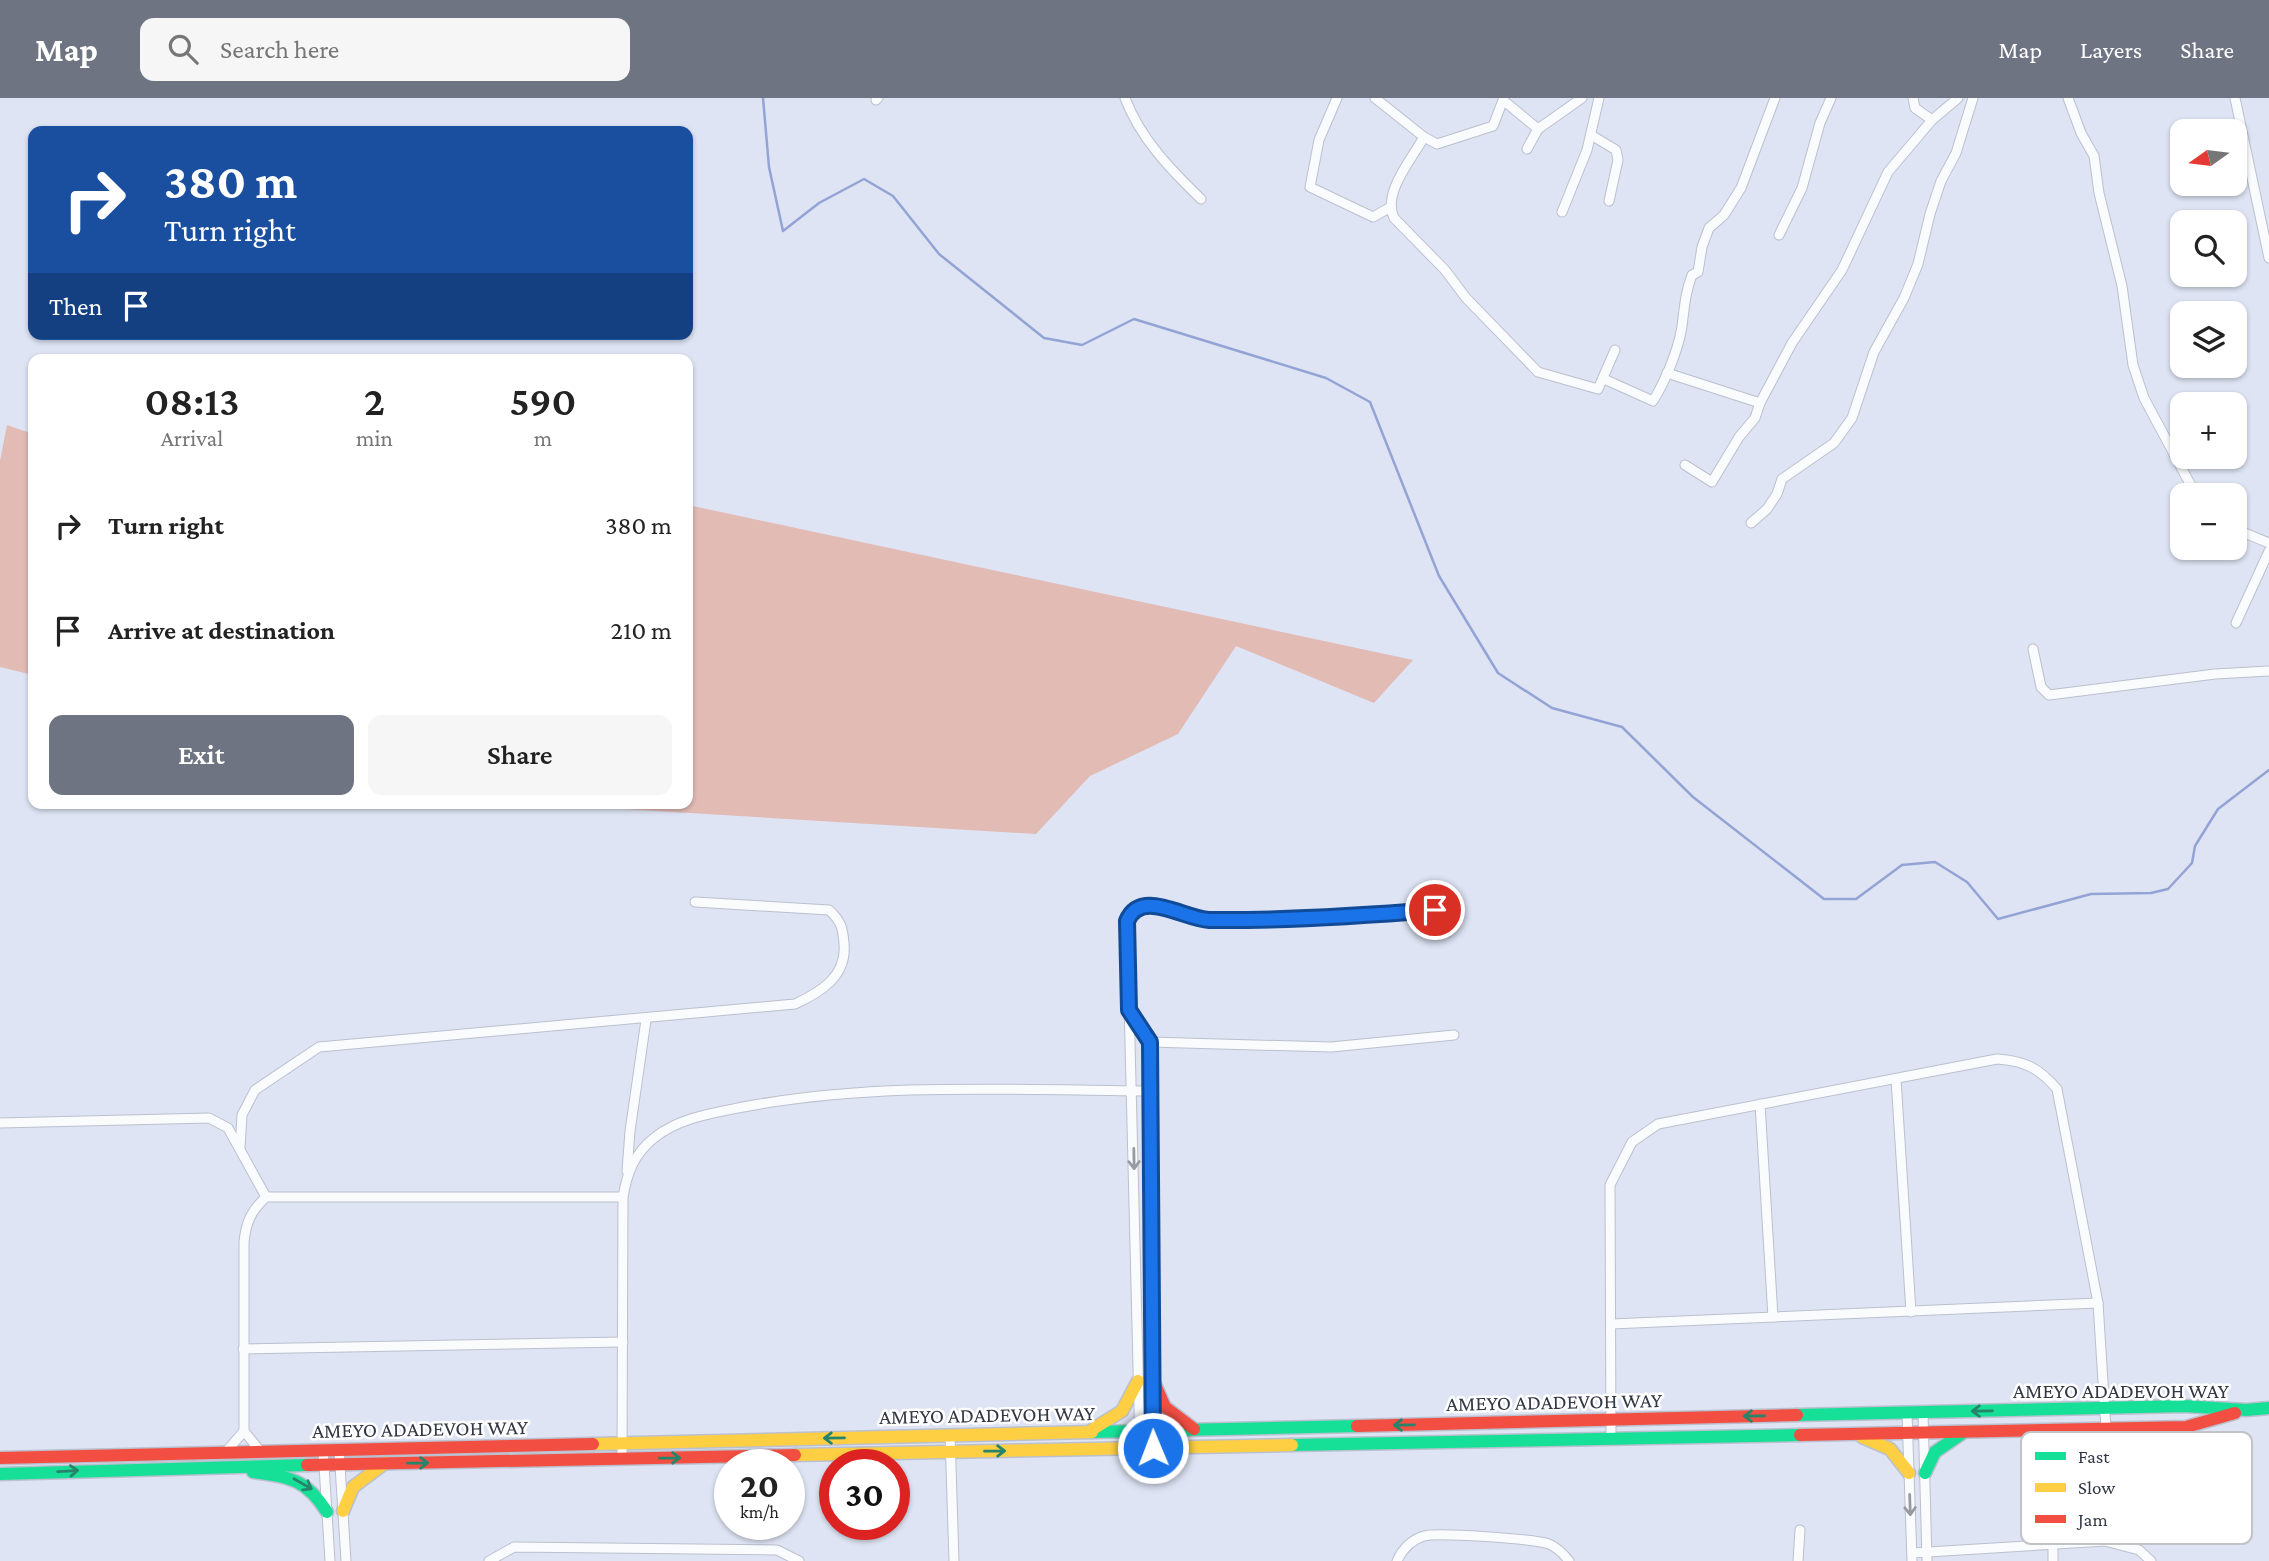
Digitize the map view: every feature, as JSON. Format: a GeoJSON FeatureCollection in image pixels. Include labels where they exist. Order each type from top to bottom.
{"type":"FeatureCollection","features":[{"type":"Feature","properties":{"kind":"street"},"geometry":{"type":"LineString","coordinates":[[1125,98],[1131,114],[1163,162],[1201,199]]}},
{"type":"Feature","properties":{"kind":"street"},"geometry":{"type":"LineString","coordinates":[[1337,98],[1319,140],[1310,187],[1373,217],[1389,208]]}},
{"type":"Feature","properties":{"kind":"street"},"geometry":{"type":"LineString","coordinates":[[1375,98],[1424,137],[1437,144],[1493,126],[1503,100],[1538,130]]}},
{"type":"Feature","properties":{"kind":"street"},"geometry":{"type":"LineString","coordinates":[[1527,149],[1538,130],[1581,98]]}},
{"type":"Feature","properties":{"kind":"street"},"geometry":{"type":"LineString","coordinates":[[1562,212],[1591,135],[1600,98]]}},
{"type":"Feature","properties":{"kind":"street"},"geometry":{"type":"LineString","coordinates":[[1604,379],[1653,401],[1667,373],[1683,319],[1683,300],[1692,275],[1698,272],[1702,247],[1709,228],[1724,215],[1741,188],[1775,98]]}},
{"type":"Feature","properties":{"kind":"street"},"geometry":{"type":"LineString","coordinates":[[1779,235],[1802,188],[1820,123],[1831,98]]}},
{"type":"Feature","properties":{"kind":"street"},"geometry":{"type":"LineString","coordinates":[[1913,98],[1915,108],[1932,120]]}},
{"type":"Feature","properties":{"kind":"street"},"geometry":{"type":"LineString","coordinates":[[1685,465],[1712,482],[1739,437],[1755,418],[1792,343],[1842,270],[1888,172],[1932,120],[1958,98]]}},
{"type":"Feature","properties":{"kind":"street"},"geometry":{"type":"LineString","coordinates":[[1751,523],[1767,509],[1782,480],[1834,443],[1852,418],[1874,352],[1904,298],[1918,264],[1930,214],[1941,181],[1956,153],[1973,98]]}},
{"type":"Feature","properties":{"kind":"street"},"geometry":{"type":"LineString","coordinates":[[2068,98],[2081,133],[2094,156],[2099,193],[2122,286],[2133,365],[2144,398],[2190,483]]}},
{"type":"Feature","properties":{"kind":"street"},"geometry":{"type":"LineString","coordinates":[[2235,98],[2269,258]]}},
{"type":"Feature","properties":{"kind":"street"},"geometry":{"type":"LineString","coordinates":[[1591,135],[1616,150],[1618,160],[1609,201]]}},
{"type":"Feature","properties":{"kind":"street"},"geometry":{"type":"LineString","coordinates":[[1424,137],[1391,196],[1389,208],[1394,218],[1538,372],[1598,389],[1615,350]]}},
{"type":"Feature","properties":{"kind":"street"},"geometry":{"type":"LineString","coordinates":[[1667,373],[1760,404]]}},
{"type":"Feature","properties":{"kind":"street"},"geometry":{"type":"LineString","coordinates":[[2247,534],[2269,542]]}},
{"type":"Feature","properties":{"kind":"street"},"geometry":{"type":"LineString","coordinates":[[2236,623],[2269,551]]}},
{"type":"Feature","properties":{"kind":"street"},"geometry":{"type":"LineString","coordinates":[[2033,649],[2041,687],[2049,695],[2216,674],[2269,671]]}},
{"type":"Feature","properties":{"kind":"street"},"geometry":{"type":"LineString","coordinates":[[240,1148],[242,1115],[256,1090],[319,1047],[646,1020],[795,1004],[816,994],[838,975],[845,956],[843,926],[829,910],[695,902]]}},
{"type":"Feature","properties":{"kind":"street"},"geometry":{"type":"LineString","coordinates":[[1140,1448],[1127,921],[1138,906],[1160,906],[1194,919],[1296,921],[1435,910]]}},
{"type":"Feature","properties":{"kind":"street"},"geometry":{"type":"LineString","coordinates":[[1129,1010],[1150,1042],[1153,1448]]}},
{"type":"Feature","properties":{"kind":"street"},"geometry":{"type":"LineString","coordinates":[[622,1459],[623,1197],[646,1020]]}},
{"type":"Feature","properties":{"kind":"street"},"geometry":{"type":"LineString","coordinates":[[1150,1042],[1331,1046],[1454,1035]]}},
{"type":"Feature","properties":{"kind":"street"},"geometry":{"type":"LineString","coordinates":[[1611,1439],[1610,1185],[1632,1142],[1658,1124],[1997,1059],[2020,1061],[2041,1071],[2057,1088],[2098,1303],[2106,1429]]}},
{"type":"Feature","properties":{"kind":"street"},"geometry":{"type":"LineString","coordinates":[[1896,1079],[1910,1312]]}},
{"type":"Feature","properties":{"kind":"street"},"geometry":{"type":"LineString","coordinates":[[627,1173],[639,1152],[656,1136],[688,1120],[780,1100],[901,1089],[1150,1091]]}},
{"type":"Feature","properties":{"kind":"street"},"geometry":{"type":"LineString","coordinates":[[1760,1104],[1773,1317]]}},
{"type":"Feature","properties":{"kind":"street"},"geometry":{"type":"LineString","coordinates":[[0,1123],[209,1118],[228,1128],[266,1197]]}},
{"type":"Feature","properties":{"kind":"street"},"geometry":{"type":"LineString","coordinates":[[261,1452],[244,1431],[243,1349],[246,1223],[254,1208],[266,1197],[623,1197]]}},
{"type":"Feature","properties":{"kind":"street"},"geometry":{"type":"LineString","coordinates":[[1611,1324],[2098,1303]]}},
{"type":"Feature","properties":{"kind":"street"},"geometry":{"type":"LineString","coordinates":[[243,1349],[623,1342]]}},
{"type":"Feature","properties":{"kind":"street"},"geometry":{"type":"LineString","coordinates":[[1153,1380],[1165,1407],[1194,1430]]}},
{"type":"Feature","properties":{"kind":"street"},"geometry":{"type":"LineString","coordinates":[[1084,1432],[1112,1421],[1127,1409],[1138,1381]]}},
{"type":"Feature","properties":{"kind":"street","name":"AMEYO ADADEVOH WAY"},"geometry":{"type":"LineString","coordinates":[[0,1458],[2184,1406],[2246,1410]]}},
{"type":"Feature","properties":{"kind":"street"},"geometry":{"type":"LineString","coordinates":[[2246,1410],[2269,1408]]}},
{"type":"Feature","properties":{"kind":"street","name":"AMEYO ADADEVOH WAY"},"geometry":{"type":"LineString","coordinates":[[0,1474],[385,1463],[2186,1427],[2246,1410]]}},
{"type":"Feature","properties":{"kind":"street"},"geometry":{"type":"LineString","coordinates":[[1923,1412],[1927,1557]]}},
{"type":"Feature","properties":{"kind":"street"},"geometry":{"type":"LineString","coordinates":[[1907,1413],[1912,1557],[2066,1544]]}},
{"type":"Feature","properties":{"kind":"street"},"geometry":{"type":"LineString","coordinates":[[225,1453],[244,1431]]}},
{"type":"Feature","properties":{"kind":"street"},"geometry":{"type":"LineString","coordinates":[[1925,1473],[1935,1452],[1965,1432]]}},
{"type":"Feature","properties":{"kind":"street"},"geometry":{"type":"LineString","coordinates":[[1852,1434],[1886,1444],[1898,1455],[1909,1473]]}},
{"type":"Feature","properties":{"kind":"street"},"geometry":{"type":"LineString","coordinates":[[950,1436],[954,1561]]}},
{"type":"Feature","properties":{"kind":"street"},"geometry":{"type":"LineString","coordinates":[[323,1450],[330,1561]]}},
{"type":"Feature","properties":{"kind":"street"},"geometry":{"type":"LineString","coordinates":[[339,1450],[346,1561]]}},
{"type":"Feature","properties":{"kind":"street"},"geometry":{"type":"LineString","coordinates":[[342,1511],[353,1487],[385,1463]]}},
{"type":"Feature","properties":{"kind":"street"},"geometry":{"type":"LineString","coordinates":[[218,1467],[304,1481],[316,1492],[327,1512]]}},
{"type":"Feature","properties":{"kind":"street"},"geometry":{"type":"LineString","coordinates":[[1798,1561],[1800,1530]]}},
{"type":"Feature","properties":{"kind":"street"},"geometry":{"type":"LineString","coordinates":[[1397,1561],[1408,1544],[1425,1535],[1530,1540],[1562,1551],[1569,1561]]}},
{"type":"Feature","properties":{"kind":"street"},"geometry":{"type":"LineString","coordinates":[[2117,1544],[2140,1550],[2151,1561]]}},
{"type":"Feature","properties":{"kind":"street"},"geometry":{"type":"LineString","coordinates":[[2053,1545],[2053,1561]]}},
{"type":"Feature","properties":{"kind":"street"},"geometry":{"type":"LineString","coordinates":[[489,1561],[514,1547],[777,1550],[799,1561]]}},
{"type":"Feature","properties":{"kind":"shaded area"},"geometry":{"type":"Polygon","coordinates":[[[7,425],[28,432],[28,674],[0,667],[0,461],[7,425]]]}},
{"type":"Feature","properties":{"kind":"shaded area"},"geometry":{"type":"Polygon","coordinates":[[[693,506],[1413,660],[1374,703],[1236,646],[1178,734],[1090,776],[1036,834],[624,809],[693,809],[693,506]]]}},
{"type":"Feature","properties":{"kind":"waterway"},"geometry":{"type":"LineString","coordinates":[[763,98],[769,167],[783,231],[819,203],[864,179],[893,196],[939,254],[1044,338],[1082,345],[1134,319],[1326,378],[1370,402],[1439,576],[1498,673],[1552,708],[1622,727],[1693,797],[1824,899],[1856,899],[1902,865],[1935,862],[1967,882],[1998,919],[2091,894],[2151,893],[2168,889],[2192,863],[2195,846],[2218,809],[2269,770]]}},
{"type":"Feature","properties":{"kind":"traffic: fast"},"geometry":{"type":"LineString","coordinates":[[1797,1415],[2184,1406],[2246,1410],[2269,1408]]}},
{"type":"Feature","properties":{"kind":"traffic: fast"},"geometry":{"type":"LineString","coordinates":[[1092,1432],[1357,1426]]}},
{"type":"Feature","properties":{"kind":"traffic: fast"},"geometry":{"type":"LineString","coordinates":[[1925,1473],[1935,1452],[1964,1432]]}},
{"type":"Feature","properties":{"kind":"traffic: fast"},"geometry":{"type":"LineString","coordinates":[[1292,1445],[1800,1435]]}},
{"type":"Feature","properties":{"kind":"traffic: fast"},"geometry":{"type":"LineString","coordinates":[[0,1474],[307,1465]]}},
{"type":"Feature","properties":{"kind":"traffic: fast"},"geometry":{"type":"LineString","coordinates":[[253,1472],[287,1478],[304,1486],[327,1512]]}},
{"type":"Feature","properties":{"kind":"traffic: slow"},"geometry":{"type":"LineString","coordinates":[[1093,1429],[1122,1411],[1138,1381]]}},
{"type":"Feature","properties":{"kind":"traffic: slow"},"geometry":{"type":"LineString","coordinates":[[593,1444],[1092,1432]]}},
{"type":"Feature","properties":{"kind":"traffic: slow"},"geometry":{"type":"LineString","coordinates":[[1862,1437],[1890,1449],[1909,1473]]}},
{"type":"Feature","properties":{"kind":"traffic: slow"},"geometry":{"type":"LineString","coordinates":[[805,1455],[1292,1445]]}},
{"type":"Feature","properties":{"kind":"traffic: slow"},"geometry":{"type":"LineString","coordinates":[[343,1511],[353,1487],[385,1463]]}},
{"type":"Feature","properties":{"kind":"traffic: jam"},"geometry":{"type":"LineString","coordinates":[[1153,1380],[1165,1407],[1194,1429]]}},
{"type":"Feature","properties":{"kind":"traffic: jam"},"geometry":{"type":"LineString","coordinates":[[1800,1435],[2186,1427],[2235,1413]]}},
{"type":"Feature","properties":{"kind":"traffic: jam"},"geometry":{"type":"LineString","coordinates":[[1357,1426],[1797,1415]]}},
{"type":"Feature","properties":{"kind":"traffic: jam"},"geometry":{"type":"LineString","coordinates":[[0,1458],[593,1444]]}},
{"type":"Feature","properties":{"kind":"traffic: jam"},"geometry":{"type":"LineString","coordinates":[[307,1465],[714,1457]]}},
{"type":"Feature","properties":{"kind":"route"},"geometry":{"type":"LineString","coordinates":[[1153,1448],[1150,1042],[1129,1010],[1127,921],[1131,912],[1138,906],[1160,906],[1194,919],[1296,921],[1435,910]]}}]}
